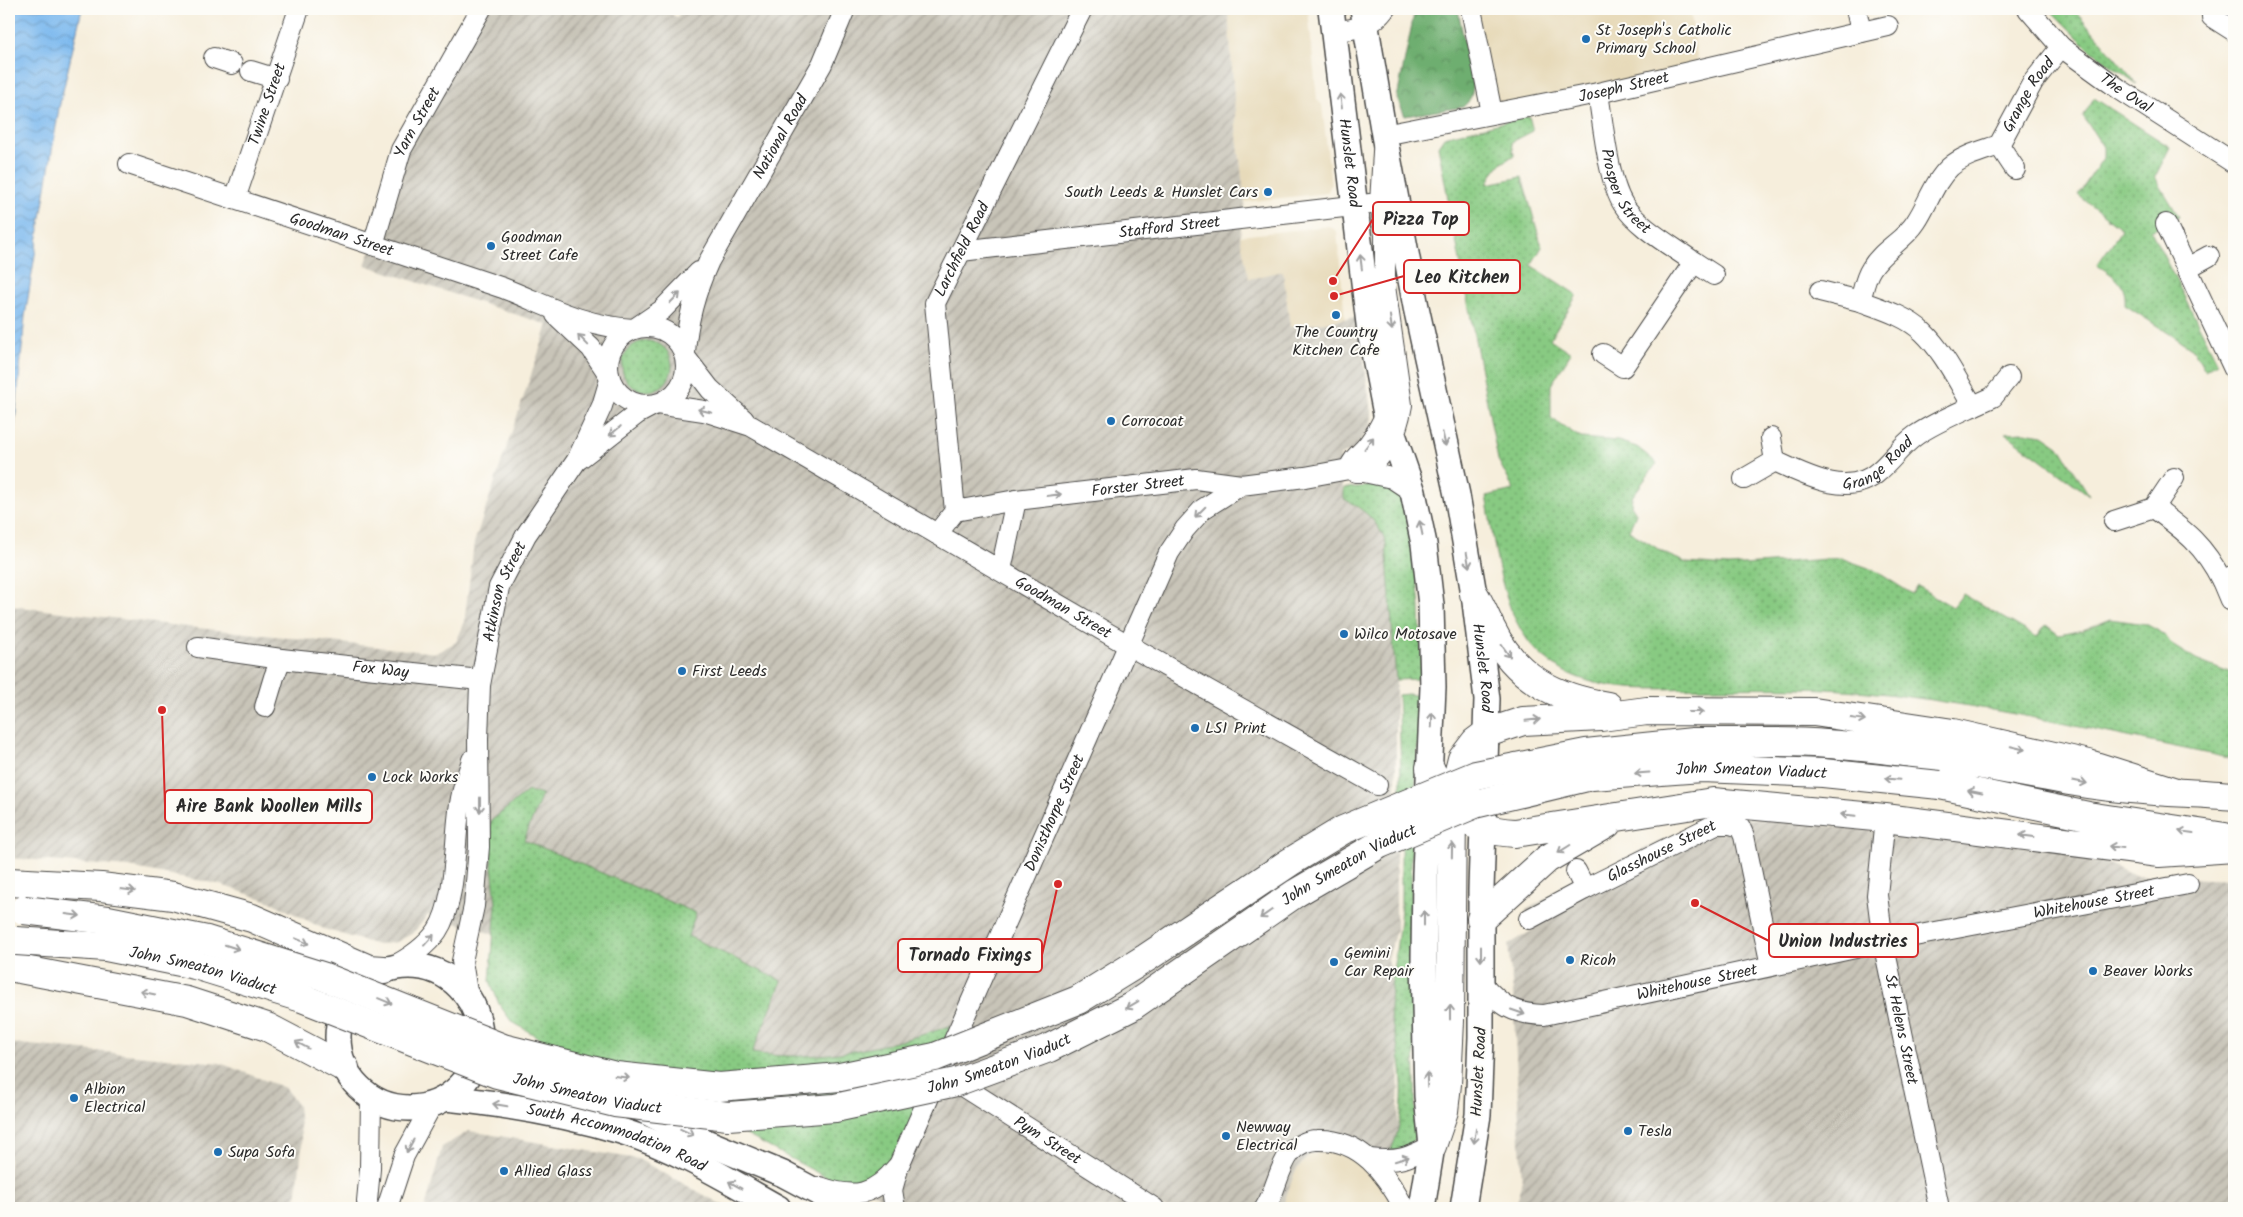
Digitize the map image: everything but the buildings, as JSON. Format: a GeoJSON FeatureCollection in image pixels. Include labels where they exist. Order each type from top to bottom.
{"type":"FeatureCollection","features":[{"type":"Feature","properties":{"kind":"highway"},"geometry":{"type":"LineString","coordinates":[[1474,594],[1503,648],[1526,675],[1579,701],[1647,712]]}},
{"type":"Feature","properties":{"kind":"highway"},"geometry":{"type":"LineString","coordinates":[[1432,1146],[1444,1111],[1447,1084],[1450,1022],[1452,810],[1462,759],[1475,742],[1487,734],[1523,721],[1601,717],[1647,712],[1814,712],[1943,731],[2089,764],[2177,792],[2234,796]]}},
{"type":"Feature","properties":{"kind":"highway","name":"John Smeaton Viaduct"},"geometry":{"type":"LineString","coordinates":[[16,909],[108,920],[207,940],[322,976],[503,1048],[616,1076],[719,1087],[831,1078],[935,1057],[1078,1000],[1146,958],[1290,862],[1344,830],[1476,775],[1586,753],[1693,742],[1819,742],[1880,747],[1946,757],[2089,784],[2145,791],[2177,792]]}},
{"type":"Feature","properties":{"kind":"highway"},"geometry":{"type":"LineString","coordinates":[[1430,768],[1452,810],[1482,828],[1502,833],[1515,833],[1713,802],[1885,818],[2159,853],[2234,848]]}},
{"type":"Feature","properties":{"kind":"highway","name":"John Smeaton Viaduct"},"geometry":{"type":"LineString","coordinates":[[13,954],[106,947],[204,968],[302,998],[497,1074],[616,1103],[728,1116],[835,1108],[956,1082],[1049,1048],[1131,1007],[1296,893],[1380,844],[1475,804],[1592,776],[1702,768],[1823,774],[1940,785],[2088,816],[2234,838]]}},
{"type":"Feature","properties":{"kind":"highway"},"geometry":{"type":"LineString","coordinates":[[1482,919],[1547,859],[1621,816]]}},
{"type":"Feature","properties":{"kind":"highway"},"geometry":{"type":"LineString","coordinates":[[18,882],[101,887],[173,896],[252,918],[369,969],[387,969]]}},
{"type":"Feature","properties":{"kind":"highway"},"geometry":{"type":"LineString","coordinates":[[13,954],[187,1001],[267,1027],[345,1068]]}},
{"type":"Feature","properties":{"kind":"main road","name":"Hunslet Road"},"geometry":{"type":"LineString","coordinates":[[1364,18],[1416,307],[1456,495],[1474,594],[1487,699],[1482,828],[1478,1115],[1463,1208]]}},
{"type":"Feature","properties":{"kind":"main road","name":"Hunslet Road"},"geometry":{"type":"LineString","coordinates":[[1332,20],[1370,332],[1390,424],[1413,492],[1424,544],[1431,606],[1433,687],[1425,872],[1424,959],[1427,1087],[1432,1146],[1422,1208]]}},
{"type":"Feature","properties":{"kind":"main road","name":"South Accommodation Road"},"geometry":{"type":"LineString","coordinates":[[778,1208],[683,1157],[621,1131],[544,1113],[439,1100],[410,1108],[388,1104],[371,1097],[357,1085],[345,1068],[338,1047],[338,1026],[345,1005],[357,988],[374,974],[387,969],[407,966],[432,970],[454,982],[472,1007],[507,1042],[541,1061],[699,1138],[783,1174],[848,1208]]}},
{"type":"Feature","properties":{"kind":"main road"},"geometry":{"type":"LineString","coordinates":[[439,1100],[458,1088],[468,1075],[476,1059],[480,1035],[472,1007]]}},
{"type":"Feature","properties":{"kind":"street","name":"Twine Street"},"geometry":{"type":"LineString","coordinates":[[236,199],[277,79],[298,9]]}},
{"type":"Feature","properties":{"kind":"street","name":"Yarn Street"},"geometry":{"type":"LineString","coordinates":[[373,245],[401,150],[482,9]]}},
{"type":"Feature","properties":{"kind":"street","name":"National Road"},"geometry":{"type":"LineString","coordinates":[[686,356],[691,306],[709,261],[822,64],[845,9]]}},
{"type":"Feature","properties":{"kind":"street","name":"Larchfield Road"},"geometry":{"type":"LineString","coordinates":[[955,512],[935,303],[1082,9]]}},
{"type":"Feature","properties":{"kind":"street"},"geometry":{"type":"LineString","coordinates":[[1332,20],[1379,17],[1385,9]]}},
{"type":"Feature","properties":{"kind":"street"},"geometry":{"type":"LineString","coordinates":[[1471,9],[1492,113]]}},
{"type":"Feature","properties":{"kind":"street"},"geometry":{"type":"LineString","coordinates":[[1856,9],[1861,32]]}},
{"type":"Feature","properties":{"kind":"street","name":"The Oval"},"geometry":{"type":"LineString","coordinates":[[2028,9],[2061,47],[2113,85],[2234,163]]}},
{"type":"Feature","properties":{"kind":"street"},"geometry":{"type":"LineString","coordinates":[[2212,9],[2212,17],[2234,31]]}},
{"type":"Feature","properties":{"kind":"street","name":"Joseph Street"},"geometry":{"type":"LineString","coordinates":[[1384,135],[1598,93],[1888,26]]}},
{"type":"Feature","properties":{"kind":"street","name":"Grange Road"},"geometry":{"type":"LineString","coordinates":[[1860,301],[1871,268],[1916,223],[1938,179],[1952,166],[1971,154],[1999,145],[2033,82],[2061,47]]}},
{"type":"Feature","properties":{"kind":"street"},"geometry":{"type":"LineString","coordinates":[[252,71],[277,79]]}},
{"type":"Feature","properties":{"kind":"street","name":"Prosper Street"},"geometry":{"type":"LineString","coordinates":[[1598,93],[1615,186],[1624,205],[1639,222],[1714,275]]}},
{"type":"Feature","properties":{"kind":"street","name":"Hunslet Road"},"geometry":{"type":"LineString","coordinates":[[1384,135],[1380,203],[1385,235],[1385,286],[1402,405],[1400,421],[1390,424]]}},
{"type":"Feature","properties":{"kind":"street","name":"Grange Road"},"geometry":{"type":"LineString","coordinates":[[1999,145],[2015,169]]}},
{"type":"Feature","properties":{"kind":"street","name":"Goodman Street"},"geometry":{"type":"LineString","coordinates":[[128,164],[503,288],[551,310],[596,324],[635,328]]}},
{"type":"Feature","properties":{"kind":"street","name":"Stafford Street"},"geometry":{"type":"LineString","coordinates":[[961,252],[1380,203]]}},
{"type":"Feature","properties":{"kind":"street"},"geometry":{"type":"LineString","coordinates":[[2166,224],[2234,369]]}},
{"type":"Feature","properties":{"kind":"street"},"geometry":{"type":"LineString","coordinates":[[2187,268],[2209,256]]}},
{"type":"Feature","properties":{"kind":"street","name":"National Road"},"geometry":{"type":"LineString","coordinates":[[635,328],[662,310],[709,261]]}},
{"type":"Feature","properties":{"kind":"street"},"geometry":{"type":"LineString","coordinates":[[1604,354],[1623,367],[1694,262]]}},
{"type":"Feature","properties":{"kind":"street"},"geometry":{"type":"LineString","coordinates":[[1820,291],[1860,301],[1889,311],[1922,332],[1934,345],[1973,406]]}},
{"type":"Feature","properties":{"kind":"street","name":"Goodman Street"},"geometry":{"type":"LineString","coordinates":[[551,310],[591,348],[609,377]]}},
{"type":"Feature","properties":{"kind":"street"},"geometry":{"type":"LineString","coordinates":[[648,326],[665,330],[677,340],[686,356],[687,368],[682,385],[668,400],[656,404],[636,404],[625,398],[615,389],[609,377],[608,358],[614,344],[625,333],[635,328],[648,326]]}},
{"type":"Feature","properties":{"kind":"street","name":"Goodman Street"},"geometry":{"type":"LineString","coordinates":[[686,356],[710,388],[751,426],[1128,645],[1377,785]]}},
{"type":"Feature","properties":{"kind":"street","name":"Atkinson Street"},"geometry":{"type":"LineString","coordinates":[[472,1007],[462,961],[474,906],[479,847],[478,738],[480,680],[499,587],[526,535],[577,460],[602,406],[609,377]]}},
{"type":"Feature","properties":{"kind":"street","name":"Grange Road"},"geometry":{"type":"LineString","coordinates":[[1775,461],[1811,478],[1830,483],[1850,483],[1867,480],[1879,472],[1899,449],[1915,436],[1993,397],[2009,378]]}},
{"type":"Feature","properties":{"kind":"street","name":"Goodman Street"},"geometry":{"type":"LineString","coordinates":[[656,404],[704,411],[751,426]]}},
{"type":"Feature","properties":{"kind":"street","name":"Atkinson Street"},"geometry":{"type":"LineString","coordinates":[[577,460],[637,414],[656,404]]}},
{"type":"Feature","properties":{"kind":"street"},"geometry":{"type":"LineString","coordinates":[[1356,470],[1353,459],[1364,449],[1378,430],[1390,424]]}},
{"type":"Feature","properties":{"kind":"street"},"geometry":{"type":"LineString","coordinates":[[1744,479],[1775,461],[1771,438]]}},
{"type":"Feature","properties":{"kind":"street","name":"Forster Street"},"geometry":{"type":"LineString","coordinates":[[955,512],[1016,500],[1196,479],[1240,485],[1356,470],[1392,478],[1413,492]]}},
{"type":"Feature","properties":{"kind":"street"},"geometry":{"type":"LineString","coordinates":[[2114,521],[2154,508],[2174,478]]}},
{"type":"Feature","properties":{"kind":"street","name":"Donisthorpe Street"},"geometry":{"type":"LineString","coordinates":[[894,1208],[892,1190],[898,1165],[1169,553],[1202,508],[1240,485]]}},
{"type":"Feature","properties":{"kind":"street"},"geometry":{"type":"LineString","coordinates":[[1001,570],[1016,500]]}},
{"type":"Feature","properties":{"kind":"street"},"geometry":{"type":"LineString","coordinates":[[2154,508],[2196,542],[2228,578],[2230,600]]}},
{"type":"Feature","properties":{"kind":"street"},"geometry":{"type":"LineString","coordinates":[[936,534],[955,512]]}},
{"type":"Feature","properties":{"kind":"street","name":"Fox Way"},"geometry":{"type":"LineString","coordinates":[[198,647],[282,659],[480,680]]}},
{"type":"Feature","properties":{"kind":"street"},"geometry":{"type":"LineString","coordinates":[[265,707],[274,676],[282,659]]}},
{"type":"Feature","properties":{"kind":"street","name":"Atkinson Street"},"geometry":{"type":"LineString","coordinates":[[387,969],[407,960],[425,945],[438,930],[450,892],[460,802],[478,738]]}},
{"type":"Feature","properties":{"kind":"street","name":"St Helens Street"},"geometry":{"type":"LineString","coordinates":[[1885,818],[1877,895],[1883,942],[1939,1208]]}},
{"type":"Feature","properties":{"kind":"street","name":"Glasshouse Street"},"geometry":{"type":"LineString","coordinates":[[1529,919],[1580,880],[1716,824],[1730,824],[1740,827],[1744,836],[1771,966]]}},
{"type":"Feature","properties":{"kind":"street","name":"Whitehouse Street"},"geometry":{"type":"LineString","coordinates":[[1481,983],[1496,1000],[1513,1010],[1527,1015],[1544,1015],[1883,942],[2188,884]]}},
{"type":"Feature","properties":{"kind":"street","name":"Pym Street"},"geometry":{"type":"LineString","coordinates":[[940,1072],[1154,1208]]}},
{"type":"Feature","properties":{"kind":"street"},"geometry":{"type":"LineString","coordinates":[[368,1208],[371,1097]]}},
{"type":"Feature","properties":{"kind":"street"},"geometry":{"type":"LineString","coordinates":[[387,1208],[404,1156],[439,1100]]}},
{"type":"Feature","properties":{"kind":"street"},"geometry":{"type":"LineString","coordinates":[[1265,1208],[1280,1169],[1291,1151],[1310,1140],[1332,1139],[1352,1147],[1369,1159],[1388,1181],[1404,1208]]}},
{"type":"Feature","properties":{"kind":"street"},"geometry":{"type":"LineString","coordinates":[[1369,1159],[1393,1162],[1432,1146]]}},
{"type":"Feature","properties":{"kind":"street","name":"Donisthorpe Street"},"geometry":{"type":"LineString","coordinates":[[783,1174],[827,1190],[859,1194],[880,1185],[898,1165]]}},
{"type":"Feature","properties":{"kind":"shaded area"},"geometry":{"type":"Polygon","coordinates":[[[481,9],[662,9],[677,17],[682,9],[1228,9],[1236,127],[1245,202],[1240,236],[1249,279],[1283,271],[1290,327],[1358,317],[1372,419],[1368,430],[1352,451],[1340,455],[1344,499],[1372,517],[1381,530],[1386,543],[1389,579],[1396,680],[1396,929],[1388,959],[1399,1041],[1398,1152],[1360,1162],[1333,1151],[1310,1154],[1295,1172],[1282,1208],[899,1208],[825,1167],[701,1104],[511,1021],[499,1004],[490,981],[493,934],[428,915],[413,933],[397,942],[378,945],[324,929],[269,901],[218,884],[129,867],[9,858],[9,631],[11,606],[436,653],[456,642],[464,624],[474,543],[548,325],[365,265],[373,245],[401,150],[481,9]]]}},
{"type":"Feature","properties":{"kind":"shaded area"},"geometry":{"type":"Polygon","coordinates":[[[1228,9],[1308,9],[1317,100],[1322,105],[1331,185],[1327,193],[1245,202],[1236,127],[1228,9]]]}},
{"type":"Feature","properties":{"kind":"shaded area","name":"St Joseph's Catholic Primary School"},"geometry":{"type":"Polygon","coordinates":[[[1471,9],[1690,9],[1699,69],[1492,113],[1471,9]]]}},
{"type":"Feature","properties":{"kind":"shaded area"},"geometry":{"type":"Polygon","coordinates":[[[1329,226],[1337,231],[1345,319],[1290,327],[1283,272],[1249,280],[1240,236],[1329,226]]]}},
{"type":"Feature","properties":{"kind":"shaded area"},"geometry":{"type":"Polygon","coordinates":[[[1716,815],[2080,851],[2135,876],[2234,880],[2234,1208],[1515,1208],[1522,1185],[1513,992],[1508,945],[1533,930],[1526,910],[1580,879],[1716,815]]]}},
{"type":"Feature","properties":{"kind":"shaded area"},"geometry":{"type":"Polygon","coordinates":[[[9,1043],[220,1063],[285,1088],[298,1106],[302,1147],[295,1208],[9,1208],[9,1043]]]}},
{"type":"Feature","properties":{"kind":"shaded area"},"geometry":{"type":"Polygon","coordinates":[[[469,1131],[638,1159],[728,1208],[425,1208],[442,1147],[469,1131]]]}},
{"type":"Feature","properties":{"kind":"shaded area"},"geometry":{"type":"Polygon","coordinates":[[[1333,1151],[1360,1162],[1379,1178],[1393,1208],[1282,1208],[1295,1172],[1310,1154],[1333,1151]]]}},
{"type":"Feature","properties":{"kind":"green space"},"geometry":{"type":"Polygon","coordinates":[[[1415,9],[1458,9],[1473,87],[1470,98],[1463,107],[1405,116],[1397,98],[1415,9]]]}},
{"type":"Feature","properties":{"kind":"green space"},"geometry":{"type":"Polygon","coordinates":[[[2049,9],[2074,9],[2137,84],[2089,49],[2049,9]]]}},
{"type":"Feature","properties":{"kind":"green space"},"geometry":{"type":"Polygon","coordinates":[[[2094,98],[2170,147],[2155,177],[2179,217],[2151,231],[2218,363],[2205,370],[2193,349],[2125,305],[2122,286],[2114,277],[2097,265],[2122,229],[2078,195],[2103,158],[2103,147],[2083,116],[2094,98]]]}},
{"type":"Feature","properties":{"kind":"green space"},"geometry":{"type":"Polygon","coordinates":[[[1529,116],[1533,131],[1512,142],[1514,155],[1497,167],[1487,184],[1522,177],[1542,247],[1531,265],[1577,295],[1550,339],[1571,353],[1551,385],[1551,418],[1581,438],[1618,441],[1637,447],[1657,463],[1632,497],[1631,505],[1636,513],[1629,531],[1668,555],[1687,563],[1729,566],[1841,558],[1874,570],[1912,594],[1917,586],[1953,607],[1963,594],[2037,637],[2046,625],[2059,635],[2083,630],[2110,619],[2146,624],[2164,634],[2172,645],[2196,660],[2224,671],[2234,671],[2234,759],[2061,723],[1887,694],[1799,688],[1649,689],[1609,686],[1570,674],[1552,664],[1535,649],[1521,631],[1511,610],[1498,565],[1486,496],[1514,490],[1498,460],[1438,146],[1444,137],[1529,116]]]}},
{"type":"Feature","properties":{"kind":"green space"},"geometry":{"type":"Polygon","coordinates":[[[647,341],[657,343],[665,348],[670,356],[672,366],[670,376],[665,384],[657,389],[647,391],[637,389],[629,384],[624,376],[622,366],[624,356],[629,348],[637,343],[647,341]]]}},
{"type":"Feature","properties":{"kind":"green space"},"geometry":{"type":"Polygon","coordinates":[[[2025,432],[2043,435],[2059,446],[2089,495],[2005,433],[2025,432]]]}},
{"type":"Feature","properties":{"kind":"green space"},"geometry":{"type":"Polygon","coordinates":[[[1381,485],[1396,491],[1403,500],[1416,566],[1420,607],[1422,679],[1396,680],[1386,543],[1375,522],[1358,507],[1344,499],[1344,488],[1381,485]]]}},
{"type":"Feature","properties":{"kind":"green space"},"geometry":{"type":"Polygon","coordinates":[[[1398,695],[1421,696],[1411,859],[1416,1135],[1408,1149],[1390,1152],[1399,1126],[1402,1098],[1401,1070],[1390,1010],[1401,904],[1401,773],[1398,695]]]}},
{"type":"Feature","properties":{"kind":"green space"},"geometry":{"type":"Polygon","coordinates":[[[528,791],[542,795],[524,840],[696,913],[688,936],[782,981],[752,1053],[802,1056],[852,1051],[926,1034],[950,1026],[889,1179],[848,1189],[624,1070],[549,1044],[511,1021],[499,1004],[490,981],[496,904],[489,835],[491,821],[528,791]]]}},
{"type":"Feature","properties":{"kind":"water"},"geometry":{"type":"Polygon","coordinates":[[[9,9],[82,9],[59,108],[25,316],[9,486],[9,9]]]}},
{"type":"Feature","properties":{"kind":"place","name":"St Joseph's Catholic Primary School"},"geometry":{"type":"Point","coordinates":[1586,39]}},
{"type":"Feature","properties":{"kind":"place","name":"South Leeds & Hunslet Cars"},"geometry":{"type":"Point","coordinates":[1268,192]}},
{"type":"Feature","properties":{"kind":"place","name":"Goodman Street Cafe"},"geometry":{"type":"Point","coordinates":[491,246]}},
{"type":"Feature","properties":{"kind":"place","name":"Pizza Top"},"geometry":{"type":"Point","coordinates":[1333,281]}},
{"type":"Feature","properties":{"kind":"place","name":"Leo Kitchen"},"geometry":{"type":"Point","coordinates":[1334,296]}},
{"type":"Feature","properties":{"kind":"place","name":"The Country Kitchen Cafe"},"geometry":{"type":"Point","coordinates":[1336,315]}},
{"type":"Feature","properties":{"kind":"place","name":"Corrocoat"},"geometry":{"type":"Point","coordinates":[1111,421]}},
{"type":"Feature","properties":{"kind":"place","name":"Wilco Motosave"},"geometry":{"type":"Point","coordinates":[1344,634]}},
{"type":"Feature","properties":{"kind":"place","name":"First Leeds"},"geometry":{"type":"Point","coordinates":[682,671]}},
{"type":"Feature","properties":{"kind":"place","name":"Aire Bank Woollen Mills"},"geometry":{"type":"Point","coordinates":[162,710]}},
{"type":"Feature","properties":{"kind":"place","name":"LS1 Print"},"geometry":{"type":"Point","coordinates":[1195,728]}},
{"type":"Feature","properties":{"kind":"place","name":"Lock Works"},"geometry":{"type":"Point","coordinates":[372,777]}},
{"type":"Feature","properties":{"kind":"place","name":"Tornado Fixings"},"geometry":{"type":"Point","coordinates":[1058,884]}},
{"type":"Feature","properties":{"kind":"place","name":"Union Industries"},"geometry":{"type":"Point","coordinates":[1695,903]}},
{"type":"Feature","properties":{"kind":"place","name":"Ricoh"},"geometry":{"type":"Point","coordinates":[1570,960]}},
{"type":"Feature","properties":{"kind":"place","name":"Gemini Car Repair"},"geometry":{"type":"Point","coordinates":[1334,962]}},
{"type":"Feature","properties":{"kind":"place","name":"Beaver Works"},"geometry":{"type":"Point","coordinates":[2093,971]}},
{"type":"Feature","properties":{"kind":"place","name":"Albion Electrical"},"geometry":{"type":"Point","coordinates":[74,1098]}},
{"type":"Feature","properties":{"kind":"place","name":"Tesla"},"geometry":{"type":"Point","coordinates":[1628,1131]}},
{"type":"Feature","properties":{"kind":"place","name":"Newway Electrical"},"geometry":{"type":"Point","coordinates":[1226,1136]}},
{"type":"Feature","properties":{"kind":"place","name":"Supa Sofa"},"geometry":{"type":"Point","coordinates":[218,1152]}},
{"type":"Feature","properties":{"kind":"place","name":"Allied Glass"},"geometry":{"type":"Point","coordinates":[504,1171]}}]}
